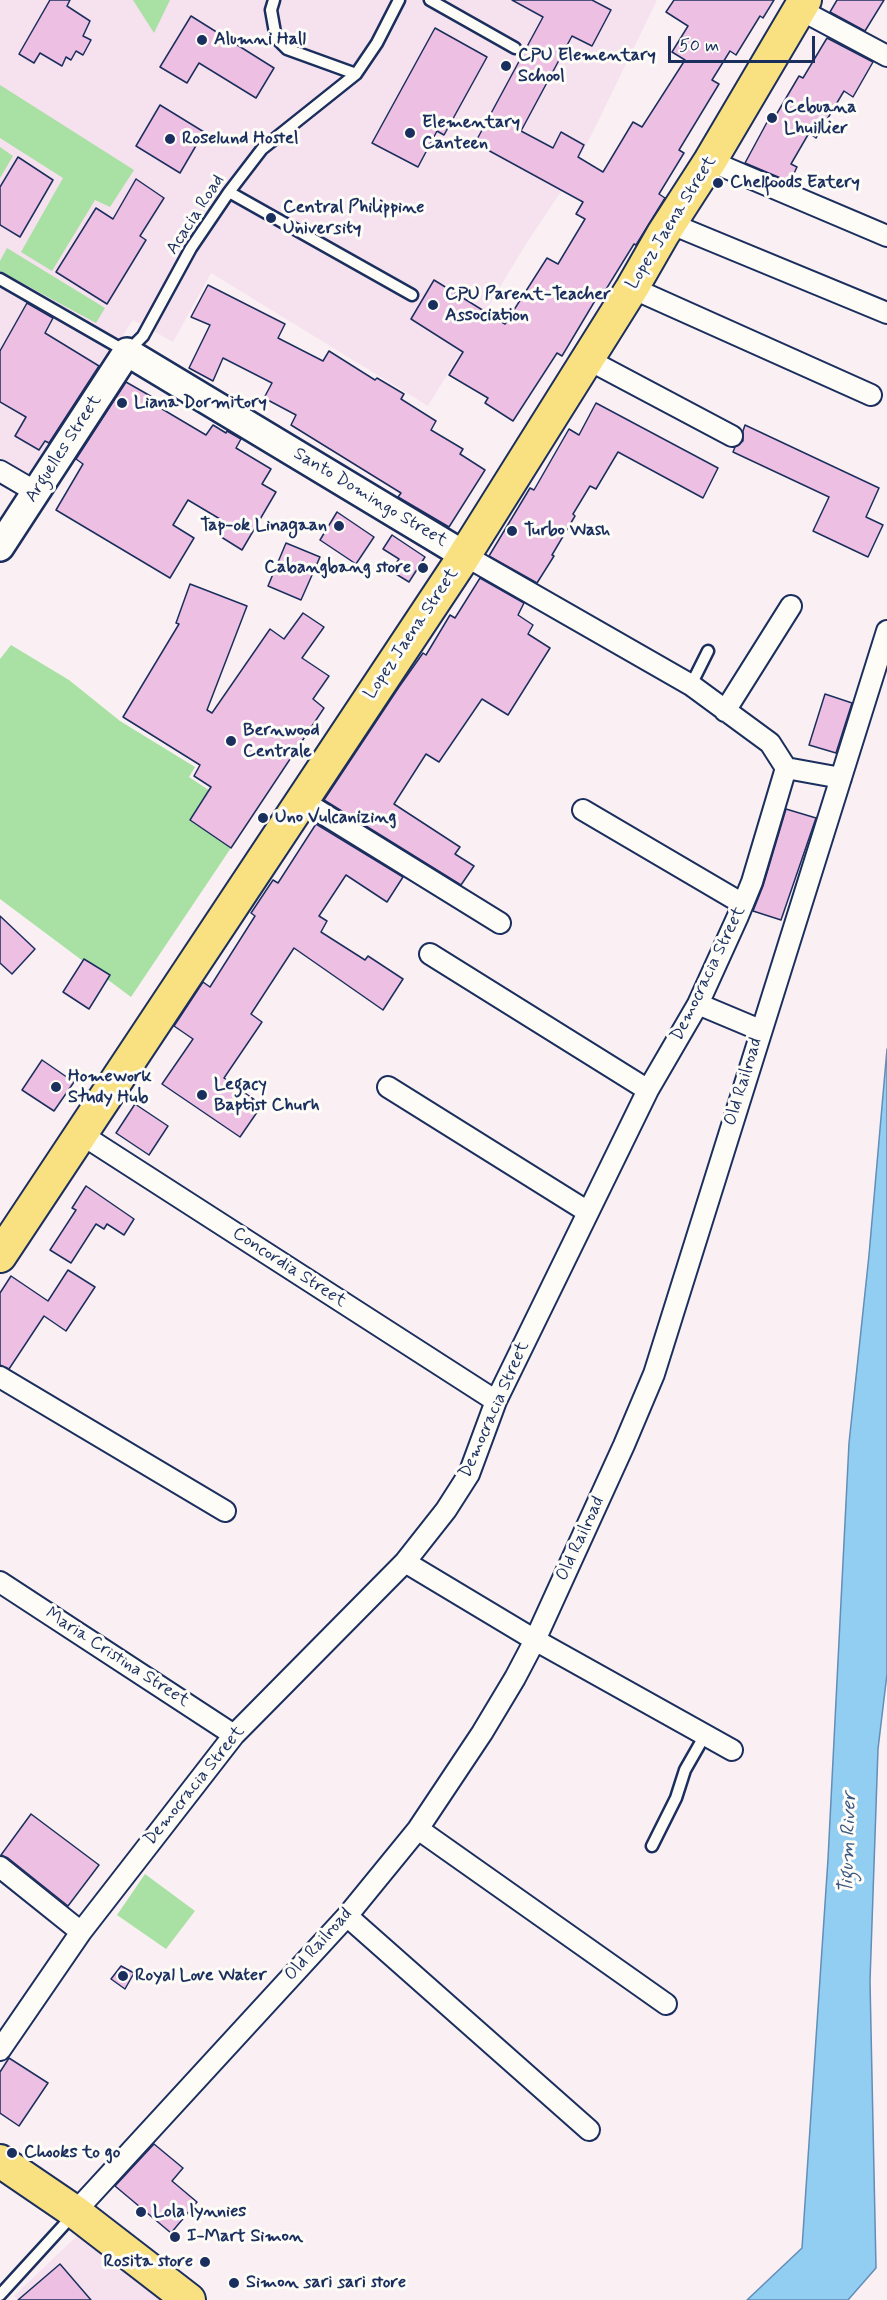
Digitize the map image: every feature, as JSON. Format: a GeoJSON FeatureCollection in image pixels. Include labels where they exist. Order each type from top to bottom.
{"type":"FeatureCollection","features":[{"type":"Feature","properties":{"kind":"main road","name":"Lopez Jaena Street"},"geometry":{"type":"LineString","coordinates":[[0,1256],[464,555],[632,288],[802,5]]}},
{"type":"Feature","properties":{"kind":"main road"},"geometry":{"type":"LineString","coordinates":[[0,2161],[75,2212],[189,2300]]}},
{"type":"Feature","properties":{"kind":"street"},"geometry":{"type":"LineString","coordinates":[[802,5],[887,56]]}},
{"type":"Feature","properties":{"kind":"street"},"geometry":{"type":"LineString","coordinates":[[710,161],[887,236]]}},
{"type":"Feature","properties":{"kind":"street"},"geometry":{"type":"LineString","coordinates":[[669,223],[887,313]]}},
{"type":"Feature","properties":{"kind":"street"},"geometry":{"type":"LineString","coordinates":[[632,288],[871,395]]}},
{"type":"Feature","properties":{"kind":"street","name":"Arguelles Street"},"geometry":{"type":"LineString","coordinates":[[0,547],[127,352]]}},
{"type":"Feature","properties":{"kind":"street","name":"Santo Domingo Street"},"geometry":{"type":"LineString","coordinates":[[127,352],[464,555],[691,686],[770,743],[786,768]]}},
{"type":"Feature","properties":{"kind":"street"},"geometry":{"type":"LineString","coordinates":[[587,359],[732,436]]}},
{"type":"Feature","properties":{"kind":"street"},"geometry":{"type":"LineString","coordinates":[[0,471],[36,492]]}},
{"type":"Feature","properties":{"kind":"street"},"geometry":{"type":"LineString","coordinates":[[725,711],[790,606]]}},
{"type":"Feature","properties":{"kind":"street","name":"Old Railroad"},"geometry":{"type":"LineString","coordinates":[[75,2212],[347,1916],[418,1829],[482,1732],[535,1640],[620,1455],[654,1374],[887,631]]}},
{"type":"Feature","properties":{"kind":"street"},"geometry":{"type":"LineString","coordinates":[[786,768],[841,778]]}},
{"type":"Feature","properties":{"kind":"street","name":"Democracia Street"},"geometry":{"type":"LineString","coordinates":[[0,2050],[81,1932],[234,1735],[405,1562],[446,1510],[469,1474],[496,1401],[648,1090],[698,1004],[743,904],[752,882],[786,768]]}},
{"type":"Feature","properties":{"kind":"street"},"geometry":{"type":"LineString","coordinates":[[301,800],[500,922]]}},
{"type":"Feature","properties":{"kind":"street"},"geometry":{"type":"LineString","coordinates":[[584,810],[743,904]]}},
{"type":"Feature","properties":{"kind":"street"},"geometry":{"type":"LineString","coordinates":[[430,954],[648,1090]]}},
{"type":"Feature","properties":{"kind":"street"},"geometry":{"type":"LineString","coordinates":[[698,1004],[760,1030]]}},
{"type":"Feature","properties":{"kind":"street"},"geometry":{"type":"LineString","coordinates":[[388,1088],[588,1212]]}},
{"type":"Feature","properties":{"kind":"street","name":"Concordia Street"},"geometry":{"type":"LineString","coordinates":[[81,1134],[496,1401]]}},
{"type":"Feature","properties":{"kind":"street"},"geometry":{"type":"LineString","coordinates":[[0,1377],[225,1511]]}},
{"type":"Feature","properties":{"kind":"street"},"geometry":{"type":"LineString","coordinates":[[405,1562],[535,1640],[732,1750]]}},
{"type":"Feature","properties":{"kind":"street","name":"Maria Cristina Street"},"geometry":{"type":"LineString","coordinates":[[0,1582],[234,1735]]}},
{"type":"Feature","properties":{"kind":"street"},"geometry":{"type":"LineString","coordinates":[[418,1829],[666,2004]]}},
{"type":"Feature","properties":{"kind":"street"},"geometry":{"type":"LineString","coordinates":[[0,1867],[81,1932]]}},
{"type":"Feature","properties":{"kind":"street"},"geometry":{"type":"LineString","coordinates":[[347,1916],[589,2130]]}},
{"type":"Feature","properties":{"kind":"lane"},"geometry":{"type":"LineString","coordinates":[[274,0],[271,10],[276,38],[287,49],[356,74]]}},
{"type":"Feature","properties":{"kind":"lane","name":"Acacia Road"},"geometry":{"type":"LineString","coordinates":[[127,352],[143,336],[191,248],[262,149],[356,74],[377,44],[399,0]]}},
{"type":"Feature","properties":{"kind":"lane"},"geometry":{"type":"LineString","coordinates":[[430,0],[515,48]]}},
{"type":"Feature","properties":{"kind":"lane"},"geometry":{"type":"LineString","coordinates":[[229,192],[412,295]]}},
{"type":"Feature","properties":{"kind":"lane"},"geometry":{"type":"LineString","coordinates":[[0,279],[127,352]]}},
{"type":"Feature","properties":{"kind":"lane"},"geometry":{"type":"LineString","coordinates":[[691,686],[708,651]]}},
{"type":"Feature","properties":{"kind":"lane"},"geometry":{"type":"LineString","coordinates":[[652,1846],[676,1798],[685,1770],[705,1735]]}},
{"type":"Feature","properties":{"kind":"lane","name":"Old Railroad"},"geometry":{"type":"LineString","coordinates":[[0,2295],[75,2212]]}},
{"type":"Feature","properties":{"kind":"shaded area","name":"Central Philippine University"},"geometry":{"type":"Polygon","coordinates":[[[0,0],[657,0],[593,132],[560,193],[526,244],[428,406],[211,273],[173,342],[133,320],[30,476],[0,458],[0,0]]]}},
{"type":"Feature","properties":{"kind":"shaded area"},"geometry":{"type":"Polygon","coordinates":[[[80,2233],[163,2300],[19,2300],[14,2296],[80,2233]]]}},
{"type":"Feature","properties":{"kind":"green space"},"geometry":{"type":"Polygon","coordinates":[[[133,0],[170,0],[154,33],[133,0]]]}},
{"type":"Feature","properties":{"kind":"green space"},"geometry":{"type":"Polygon","coordinates":[[[0,85],[134,170],[110,207],[95,200],[52,271],[21,252],[63,178],[0,138],[0,85]]]}},
{"type":"Feature","properties":{"kind":"green space"},"geometry":{"type":"Polygon","coordinates":[[[0,147],[13,156],[0,178],[0,147]]]}},
{"type":"Feature","properties":{"kind":"green space"},"geometry":{"type":"Polygon","coordinates":[[[7,248],[105,308],[96,323],[0,271],[0,261],[7,248]]]}},
{"type":"Feature","properties":{"kind":"green space"},"geometry":{"type":"Polygon","coordinates":[[[11,645],[69,680],[120,721],[195,767],[189,777],[251,818],[131,997],[0,899],[0,659],[11,645]]]}},
{"type":"Feature","properties":{"kind":"green space"},"geometry":{"type":"Polygon","coordinates":[[[145,1874],[195,1911],[166,1949],[117,1915],[145,1874]]]}},
{"type":"Feature","properties":{"kind":"water","name":"Tigum River"},"geometry":{"type":"Polygon","coordinates":[[[887,1049],[887,1674],[878,1749],[870,1981],[876,2268],[848,2300],[747,2300],[802,2248],[828,1859],[849,1443],[869,1255],[887,1049]]]}},
{"type":"Feature","properties":{"kind":"building"},"geometry":{"type":"Polygon","coordinates":[[[50,0],[70,0],[67,6],[90,21],[83,36],[91,40],[83,55],[76,51],[71,60],[66,57],[62,66],[40,53],[34,63],[19,54],[50,0]]]}},
{"type":"Feature","properties":{"kind":"building"},"geometry":{"type":"Polygon","coordinates":[[[512,0],[592,0],[611,10],[592,46],[572,36],[521,131],[553,148],[561,132],[584,145],[578,157],[603,172],[633,122],[642,127],[685,60],[672,52],[688,26],[666,12],[674,0],[774,0],[763,18],[760,16],[736,55],[730,51],[712,80],[719,84],[679,150],[684,153],[659,194],[665,198],[636,245],[634,244],[605,291],[602,289],[562,356],[557,353],[513,421],[485,403],[488,398],[449,375],[463,352],[411,319],[434,280],[505,324],[547,258],[558,264],[585,219],[576,214],[583,202],[475,143],[543,17],[512,0]]]}},
{"type":"Feature","properties":{"kind":"building"},"geometry":{"type":"Polygon","coordinates":[[[837,0],[884,0],[865,31],[830,12],[837,0]]]}},
{"type":"Feature","properties":{"kind":"building","name":"Alumni Hall"},"geometry":{"type":"Polygon","coordinates":[[[191,16],[274,68],[256,98],[199,63],[187,83],[160,67],[191,16]]]}},
{"type":"Feature","properties":{"kind":"building"},"geometry":{"type":"Polygon","coordinates":[[[435,28],[487,57],[444,135],[437,131],[418,167],[372,143],[435,28]]]}},
{"type":"Feature","properties":{"kind":"building"},"geometry":{"type":"Polygon","coordinates":[[[827,38],[873,62],[853,97],[844,91],[816,138],[809,133],[791,164],[797,167],[790,182],[745,163],[772,113],[776,115],[799,76],[803,78],[827,38]]]}},
{"type":"Feature","properties":{"kind":"building","name":"Roselund Hostel"},"geometry":{"type":"Polygon","coordinates":[[[160,105],[204,132],[180,173],[136,146],[160,105]]]}},
{"type":"Feature","properties":{"kind":"building"},"geometry":{"type":"Polygon","coordinates":[[[18,157],[53,180],[20,237],[0,225],[0,187],[18,157]]]}},
{"type":"Feature","properties":{"kind":"building"},"geometry":{"type":"Polygon","coordinates":[[[136,179],[164,198],[140,236],[146,240],[107,304],[56,272],[96,208],[113,219],[136,179]]]}},
{"type":"Feature","properties":{"kind":"building"},"geometry":{"type":"Polygon","coordinates":[[[208,285],[285,324],[278,338],[323,361],[329,351],[375,380],[377,378],[404,394],[401,399],[436,421],[431,430],[463,449],[460,454],[485,470],[449,527],[398,497],[401,493],[291,425],[296,415],[264,398],[272,383],[223,358],[213,381],[189,368],[210,325],[191,317],[208,285]]]}},
{"type":"Feature","properties":{"kind":"building"},"geometry":{"type":"Polygon","coordinates":[[[27,303],[53,318],[45,333],[99,366],[49,443],[45,441],[39,450],[15,436],[26,417],[0,402],[0,351],[27,303]]]}},
{"type":"Feature","properties":{"kind":"building"},"geometry":{"type":"Polygon","coordinates":[[[126,382],[154,398],[152,403],[206,435],[213,425],[241,439],[236,448],[271,469],[262,484],[276,492],[242,550],[218,535],[225,522],[188,500],[173,525],[194,538],[170,578],[56,510],[83,464],[76,459],[126,382]]]}},
{"type":"Feature","properties":{"kind":"building"},"geometry":{"type":"Polygon","coordinates":[[[596,403],[718,468],[703,498],[618,452],[596,489],[590,486],[573,514],[575,516],[552,555],[554,556],[537,583],[489,556],[530,488],[534,490],[569,429],[579,435],[596,403]]]}},
{"type":"Feature","properties":{"kind":"building"},"geometry":{"type":"Polygon","coordinates":[[[745,425],[879,488],[866,517],[883,525],[868,557],[813,531],[829,497],[733,452],[735,447],[743,441],[745,425]]]}},
{"type":"Feature","properties":{"kind":"building"},"geometry":{"type":"Polygon","coordinates":[[[337,512],[374,537],[356,564],[320,540],[337,512]]]}},
{"type":"Feature","properties":{"kind":"building"},"geometry":{"type":"Polygon","coordinates":[[[392,535],[425,557],[409,582],[391,571],[399,559],[383,549],[392,535]]]}},
{"type":"Feature","properties":{"kind":"building"},"geometry":{"type":"Polygon","coordinates":[[[286,543],[320,557],[301,600],[268,586],[286,543]]]}},
{"type":"Feature","properties":{"kind":"building"},"geometry":{"type":"Polygon","coordinates":[[[480,578],[524,603],[518,615],[533,625],[528,634],[550,648],[508,715],[482,699],[439,762],[426,754],[394,804],[460,847],[455,854],[474,866],[461,885],[324,800],[399,687],[423,653],[426,655],[450,615],[455,618],[480,578]]]}},
{"type":"Feature","properties":{"kind":"building","name":"Bernwood Centrale"},"geometry":{"type":"Polygon","coordinates":[[[190,584],[247,606],[207,710],[212,713],[270,629],[284,639],[303,613],[324,627],[302,658],[329,676],[313,699],[324,708],[231,848],[190,820],[211,787],[194,776],[200,765],[123,717],[179,624],[176,623],[190,584]]]}},
{"type":"Feature","properties":{"kind":"building"},"geometry":{"type":"Polygon","coordinates":[[[825,694],[852,703],[836,753],[809,745],[825,694]]]}},
{"type":"Feature","properties":{"kind":"building"},"geometry":{"type":"Polygon","coordinates":[[[786,809],[816,818],[781,920],[753,911],[763,886],[786,809]]]}},
{"type":"Feature","properties":{"kind":"building"},"geometry":{"type":"Polygon","coordinates":[[[316,824],[403,877],[387,902],[346,875],[319,916],[327,921],[321,932],[365,960],[368,956],[403,979],[383,1010],[294,948],[251,1014],[262,1022],[224,1078],[262,1105],[240,1137],[162,1084],[193,1039],[174,1026],[203,982],[210,987],[255,916],[251,913],[273,880],[278,883],[316,824]]]}},
{"type":"Feature","properties":{"kind":"building"},"geometry":{"type":"Polygon","coordinates":[[[0,916],[35,949],[12,974],[0,963],[0,916]]]}},
{"type":"Feature","properties":{"kind":"building"},"geometry":{"type":"Polygon","coordinates":[[[84,959],[110,975],[89,1009],[63,992],[84,959]]]}},
{"type":"Feature","properties":{"kind":"building"},"geometry":{"type":"Polygon","coordinates":[[[42,1060],[74,1082],[54,1111],[22,1090],[42,1060]]]}},
{"type":"Feature","properties":{"kind":"building"},"geometry":{"type":"Polygon","coordinates":[[[135,1104],[168,1126],[149,1155],[116,1133],[135,1104]]]}},
{"type":"Feature","properties":{"kind":"building"},"geometry":{"type":"Polygon","coordinates":[[[86,1186],[134,1219],[124,1235],[107,1224],[104,1229],[96,1224],[71,1263],[50,1250],[76,1210],[72,1208],[86,1186]]]}},
{"type":"Feature","properties":{"kind":"building"},"geometry":{"type":"Polygon","coordinates":[[[68,1270],[95,1287],[66,1331],[44,1316],[9,1369],[0,1365],[0,1293],[11,1276],[48,1301],[68,1270]]]}},
{"type":"Feature","properties":{"kind":"building"},"geometry":{"type":"Polygon","coordinates":[[[31,1814],[99,1865],[68,1906],[8,1858],[1,1855],[31,1814]]]}},
{"type":"Feature","properties":{"kind":"building","name":"Royal Love Water"},"geometry":{"type":"Polygon","coordinates":[[[121,1966],[134,1973],[125,1989],[111,1979],[121,1966]]]}},
{"type":"Feature","properties":{"kind":"building"},"geometry":{"type":"Polygon","coordinates":[[[9,2058],[48,2083],[19,2126],[0,2113],[0,2072],[9,2058]]]}},
{"type":"Feature","properties":{"kind":"building"},"geometry":{"type":"Polygon","coordinates":[[[154,2144],[183,2168],[172,2181],[197,2202],[171,2233],[115,2186],[154,2144]]]}},
{"type":"Feature","properties":{"kind":"building"},"geometry":{"type":"Polygon","coordinates":[[[60,2264],[91,2300],[18,2300],[60,2264]]]}},
{"type":"Feature","properties":{"kind":"place","name":"Alumni Hall"},"geometry":{"type":"Point","coordinates":[202,40]}},
{"type":"Feature","properties":{"kind":"place","name":"CPU Elementary School"},"geometry":{"type":"Point","coordinates":[506,66]}},
{"type":"Feature","properties":{"kind":"place","name":"Cebuana Lhuillier"},"geometry":{"type":"Point","coordinates":[772,118]}},
{"type":"Feature","properties":{"kind":"place","name":"Elementary Canteen"},"geometry":{"type":"Point","coordinates":[410,133]}},
{"type":"Feature","properties":{"kind":"place","name":"Roselund Hostel"},"geometry":{"type":"Point","coordinates":[170,139]}},
{"type":"Feature","properties":{"kind":"place","name":"Chelfoods Eatery"},"geometry":{"type":"Point","coordinates":[718,183]}},
{"type":"Feature","properties":{"kind":"place","name":"Central Philippine University"},"geometry":{"type":"Point","coordinates":[271,218]}},
{"type":"Feature","properties":{"kind":"place","name":"CPU Parent-Teacher Association"},"geometry":{"type":"Point","coordinates":[433,305]}},
{"type":"Feature","properties":{"kind":"place","name":"Liana Dormitory"},"geometry":{"type":"Point","coordinates":[122,403]}},
{"type":"Feature","properties":{"kind":"place","name":"Tap-ok Linagaan"},"geometry":{"type":"Point","coordinates":[339,526]}},
{"type":"Feature","properties":{"kind":"place","name":"Turbo Wash"},"geometry":{"type":"Point","coordinates":[512,531]}},
{"type":"Feature","properties":{"kind":"place","name":"Cabangbang store"},"geometry":{"type":"Point","coordinates":[423,568]}},
{"type":"Feature","properties":{"kind":"place","name":"Bernwood Centrale"},"geometry":{"type":"Point","coordinates":[231,741]}},
{"type":"Feature","properties":{"kind":"place","name":"Uno Vulcanizing"},"geometry":{"type":"Point","coordinates":[263,818]}},
{"type":"Feature","properties":{"kind":"place","name":"Homework Study Hub"},"geometry":{"type":"Point","coordinates":[56,1087]}},
{"type":"Feature","properties":{"kind":"place","name":"Legacy Baptist Churh"},"geometry":{"type":"Point","coordinates":[202,1095]}},
{"type":"Feature","properties":{"kind":"place","name":"Royal Love Water"},"geometry":{"type":"Point","coordinates":[123,1976]}},
{"type":"Feature","properties":{"kind":"place","name":"Chooks to go"},"geometry":{"type":"Point","coordinates":[12,2153]}},
{"type":"Feature","properties":{"kind":"place","name":"Lola lynnies"},"geometry":{"type":"Point","coordinates":[141,2212]}},
{"type":"Feature","properties":{"kind":"place","name":"I-Mart Simon"},"geometry":{"type":"Point","coordinates":[175,2237]}},
{"type":"Feature","properties":{"kind":"place","name":"Rosita store"},"geometry":{"type":"Point","coordinates":[205,2262]}},
{"type":"Feature","properties":{"kind":"place","name":"Simon sari sari store"},"geometry":{"type":"Point","coordinates":[234,2283]}}]}
